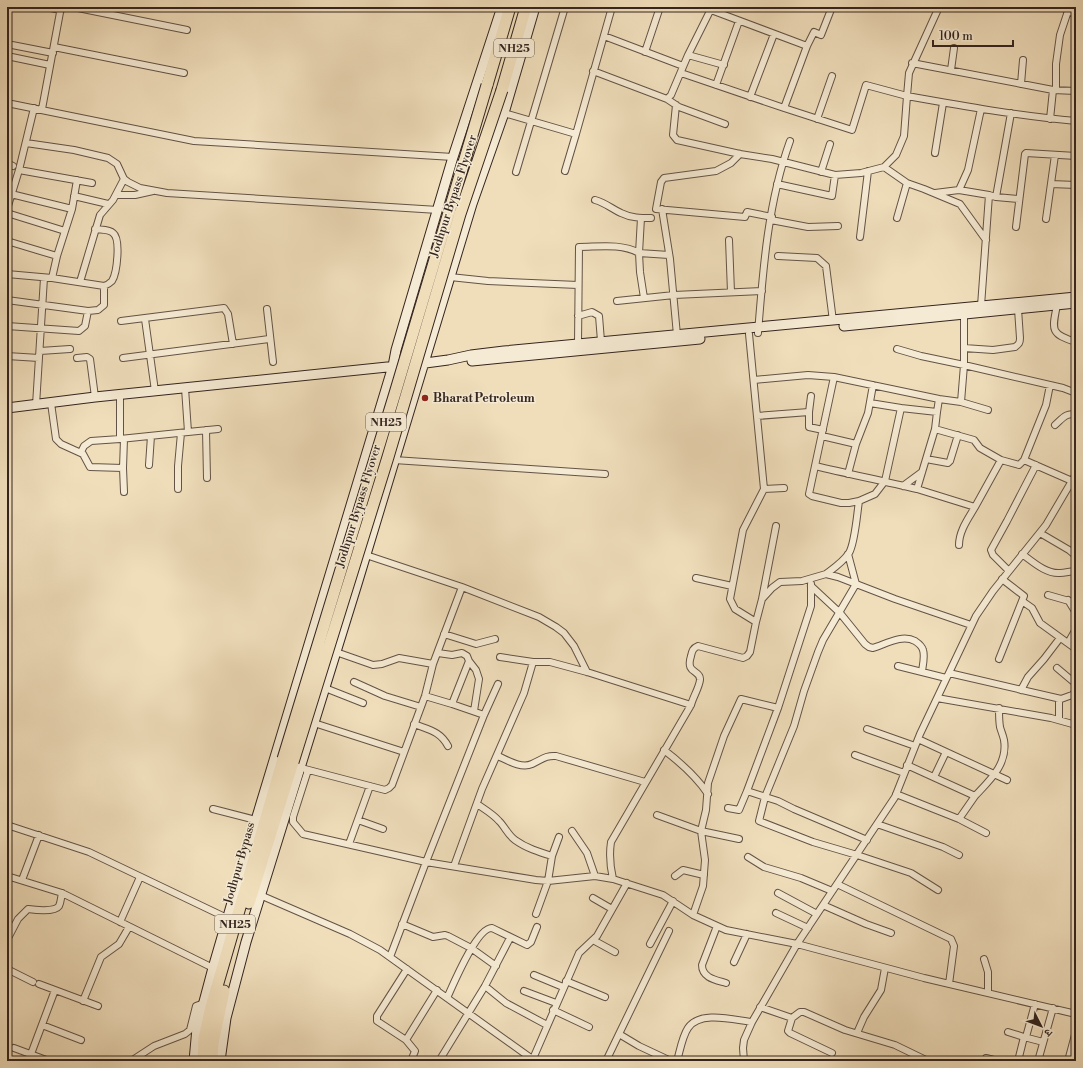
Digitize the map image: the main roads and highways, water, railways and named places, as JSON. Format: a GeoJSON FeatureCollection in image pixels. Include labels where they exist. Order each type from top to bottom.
{"type":"FeatureCollection","features":[{"type":"Feature","properties":{"kind":"highway","name":"Jodhpur Bypass Flyover"},"geometry":{"type":"LineString","coordinates":[[296,765],[398,382],[510,7]]}},
{"type":"Feature","properties":{"kind":"highway","name":"Jodhpur Bypass Flyover"},"geometry":{"type":"LineString","coordinates":[[279,791],[296,765],[460,214],[502,90],[526,7]]}},
{"type":"Feature","properties":{"kind":"highway"},"geometry":{"type":"LineString","coordinates":[[269,775],[279,791],[296,780]]}},
{"type":"Feature","properties":{"kind":"highway","name":"Jodhpur Bypass"},"geometry":{"type":"LineString","coordinates":[[203,1061],[204,1038],[211,1007],[279,791]]}},
{"type":"Feature","properties":{"kind":"highway","name":"Jodhpur Bypass"},"geometry":{"type":"LineString","coordinates":[[212,1061],[213,1043],[220,1003],[279,791]]}},
{"type":"Feature","properties":{"kind":"place","name":"Bharat Petroleum"},"geometry":{"type":"Point","coordinates":[425,398]}}]}
